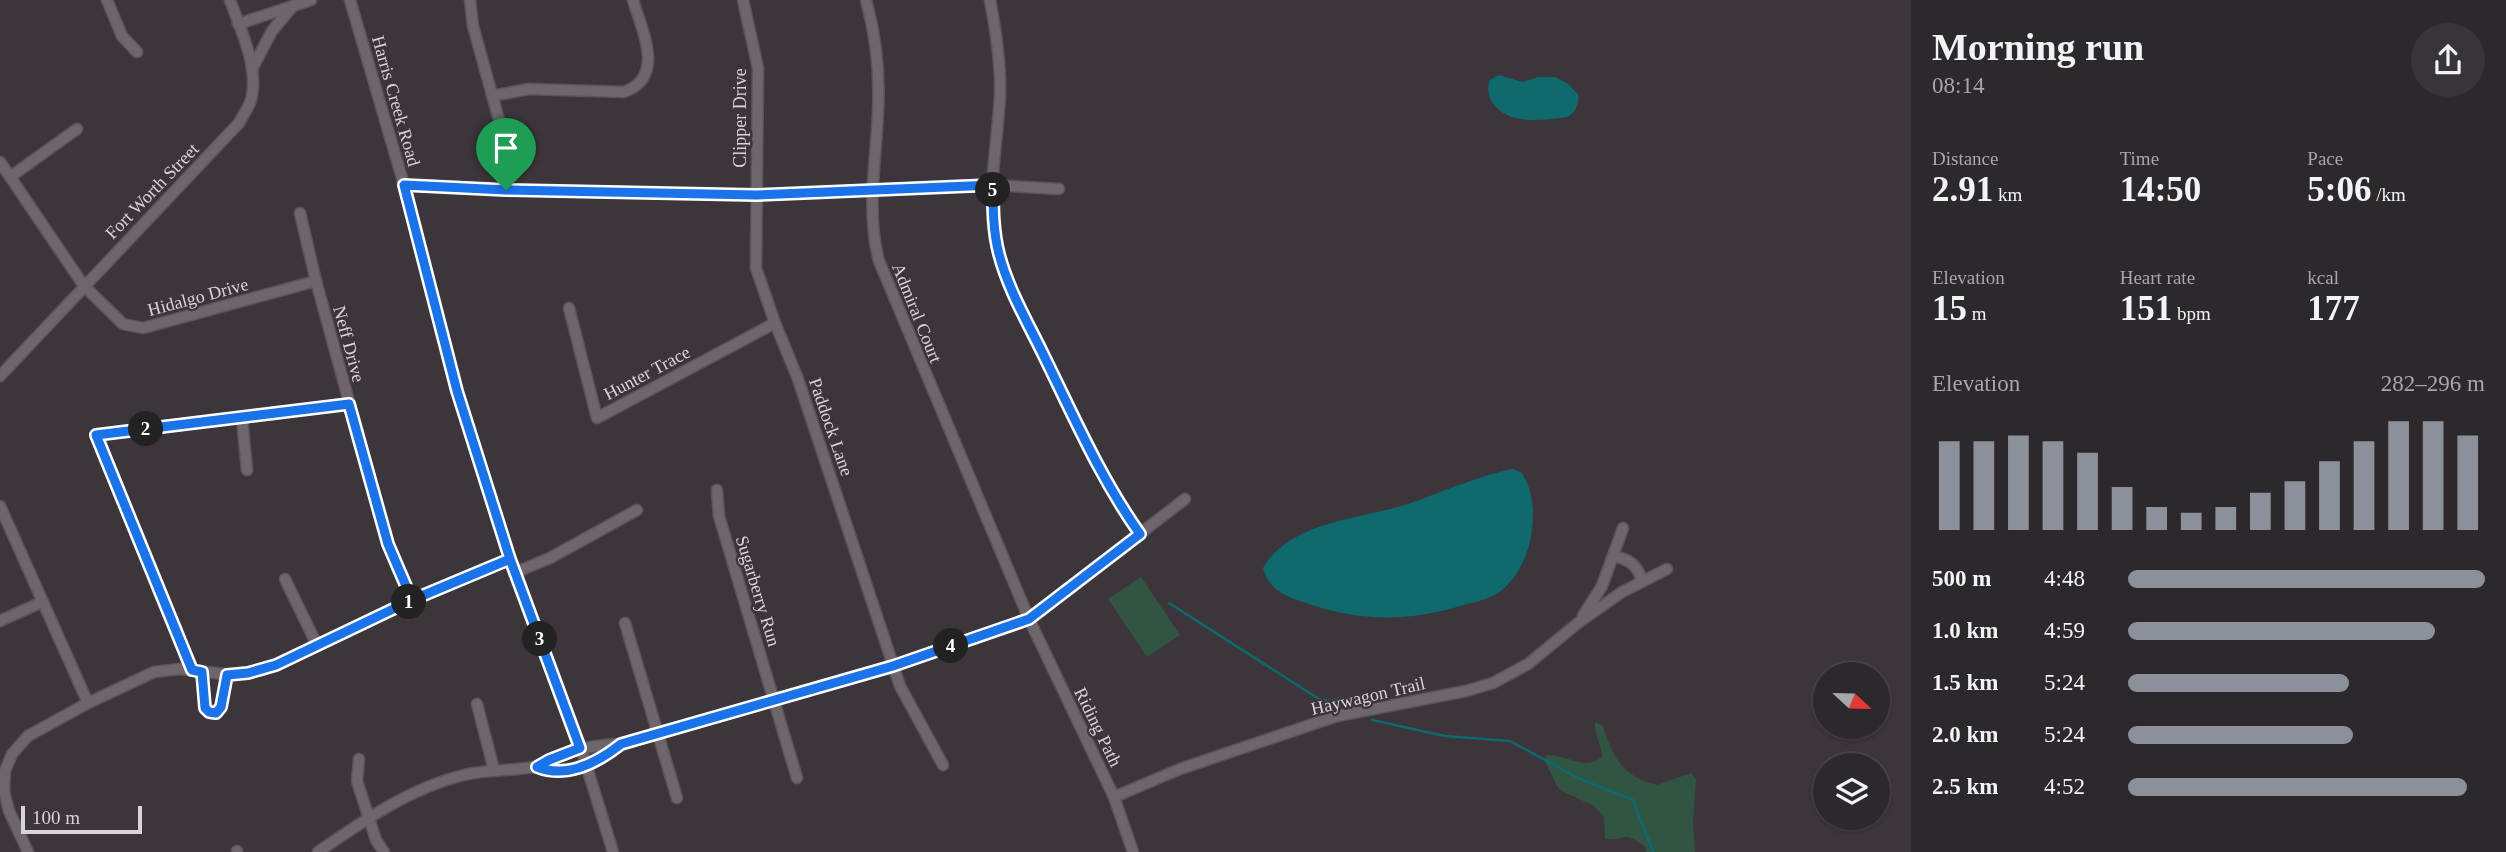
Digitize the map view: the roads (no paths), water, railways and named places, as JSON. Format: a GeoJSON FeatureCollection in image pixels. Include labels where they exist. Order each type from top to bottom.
{"type":"FeatureCollection","features":[{"type":"Feature","properties":{"kind":"street"},"geometry":{"type":"LineString","coordinates":[[107,0],[122,36],[136,52]]}},
{"type":"Feature","properties":{"kind":"street"},"geometry":{"type":"LineString","coordinates":[[238,24],[311,0]]}},
{"type":"Feature","properties":{"kind":"street","name":"Harris Creek Road"},"geometry":{"type":"LineString","coordinates":[[350,0],[404,185],[457,391],[514,573],[580,748],[613,852]]}},
{"type":"Feature","properties":{"kind":"street"},"geometry":{"type":"LineString","coordinates":[[470,0],[473,26],[504,138],[507,160],[506,190]]}},
{"type":"Feature","properties":{"kind":"street"},"geometry":{"type":"LineString","coordinates":[[492,96],[529,89],[624,92],[635,88],[644,79],[649,58],[633,0]]}},
{"type":"Feature","properties":{"kind":"street","name":"Clipper Drive"},"geometry":{"type":"LineString","coordinates":[[743,0],[758,68],[756,195]]}},
{"type":"Feature","properties":{"kind":"street","name":"Admiral Court"},"geometry":{"type":"LineString","coordinates":[[866,0],[874,36],[878,82],[873,231],[879,261],[1029,619]]}},
{"type":"Feature","properties":{"kind":"street"},"geometry":{"type":"LineString","coordinates":[[990,0],[1000,93],[993,185],[993,223],[999,255],[1010,286],[1096,464],[1140,534]]}},
{"type":"Feature","properties":{"kind":"street","name":"Fort Worth Street"},"geometry":{"type":"LineString","coordinates":[[0,376],[239,123],[249,104],[253,87],[252,69],[233,1]]}},
{"type":"Feature","properties":{"kind":"street"},"geometry":{"type":"LineString","coordinates":[[252,69],[272,32],[293,6]]}},
{"type":"Feature","properties":{"kind":"street"},"geometry":{"type":"LineString","coordinates":[[10,177],[77,129]]}},
{"type":"Feature","properties":{"kind":"street","name":"Hidalgo Drive"},"geometry":{"type":"LineString","coordinates":[[0,162],[84,286],[123,324],[143,328],[316,281]]}},
{"type":"Feature","properties":{"kind":"street"},"geometry":{"type":"LineString","coordinates":[[404,185],[506,190],[756,195],[993,185],[1059,189]]}},
{"type":"Feature","properties":{"kind":"street","name":"Paddock Lane"},"geometry":{"type":"LineString","coordinates":[[756,195],[755,268],[798,379],[900,685],[943,765]]}},
{"type":"Feature","properties":{"kind":"street","name":"Neff Drive"},"geometry":{"type":"LineString","coordinates":[[300,214],[388,544],[412,600]]}},
{"type":"Feature","properties":{"kind":"street","name":"Hunter Trace"},"geometry":{"type":"LineString","coordinates":[[569,308],[597,418],[775,323]]}},
{"type":"Feature","properties":{"kind":"street"},"geometry":{"type":"LineString","coordinates":[[227,675],[221,707],[212,713],[205,708],[197,671],[96,435],[349,404]]}},
{"type":"Feature","properties":{"kind":"street"},"geometry":{"type":"LineString","coordinates":[[242,419],[247,470]]}},
{"type":"Feature","properties":{"kind":"street","name":"Sugarberry Run"},"geometry":{"type":"LineString","coordinates":[[717,490],[719,516],[797,778]]}},
{"type":"Feature","properties":{"kind":"street"},"geometry":{"type":"LineString","coordinates":[[537,767],[580,748],[621,744],[893,666],[1029,619],[1185,499]]}},
{"type":"Feature","properties":{"kind":"street"},"geometry":{"type":"LineString","coordinates":[[0,506],[88,703]]}},
{"type":"Feature","properties":{"kind":"street"},"geometry":{"type":"LineString","coordinates":[[514,573],[550,558],[637,510]]}},
{"type":"Feature","properties":{"kind":"street","name":"Haywagon Trail"},"geometry":{"type":"LineString","coordinates":[[1578,623],[1602,586],[1623,528]]}},
{"type":"Feature","properties":{"kind":"street"},"geometry":{"type":"LineString","coordinates":[[1614,557],[1631,562],[1640,573],[1642,581]]}},
{"type":"Feature","properties":{"kind":"street"},"geometry":{"type":"LineString","coordinates":[[28,852],[9,811],[2,770],[28,736],[88,703],[154,672],[197,671],[227,675],[261,670],[412,600],[510,559]]}},
{"type":"Feature","properties":{"kind":"street","name":"Haywagon Trail"},"geometry":{"type":"LineString","coordinates":[[1114,797],[1180,769],[1337,716],[1466,691],[1493,683],[1517,672],[1578,623],[1642,581],[1667,569]]}},
{"type":"Feature","properties":{"kind":"street"},"geometry":{"type":"LineString","coordinates":[[285,579],[317,645]]}},
{"type":"Feature","properties":{"kind":"street"},"geometry":{"type":"LineString","coordinates":[[0,621],[42,602]]}},
{"type":"Feature","properties":{"kind":"street","name":"Riding Path"},"geometry":{"type":"LineString","coordinates":[[1029,619],[1114,797],[1133,852]]}},
{"type":"Feature","properties":{"kind":"street"},"geometry":{"type":"LineString","coordinates":[[625,623],[677,798]]}},
{"type":"Feature","properties":{"kind":"street"},"geometry":{"type":"LineString","coordinates":[[477,704],[494,770]]}},
{"type":"Feature","properties":{"kind":"street"},"geometry":{"type":"LineString","coordinates":[[318,852],[368,817],[430,785],[494,770],[537,767],[550,772],[571,770],[603,758],[621,744]]}},
{"type":"Feature","properties":{"kind":"street"},"geometry":{"type":"LineString","coordinates":[[359,759],[357,781],[376,840],[384,852]]}},
{"type":"Feature","properties":{"kind":"water"},"geometry":{"type":"Polygon","coordinates":[[[1499,75],[1522,82],[1538,77],[1555,77],[1567,83],[1578,94],[1578,105],[1567,117],[1526,120],[1507,115],[1492,102],[1489,94],[1490,80],[1499,75]]]}},
{"type":"Feature","properties":{"kind":"water"},"geometry":{"type":"Polygon","coordinates":[[[1513,469],[1522,473],[1531,493],[1531,538],[1517,573],[1505,587],[1489,598],[1419,615],[1362,616],[1325,609],[1291,598],[1274,587],[1266,576],[1263,568],[1275,552],[1310,531],[1411,503],[1513,469]]]}},
{"type":"Feature","properties":{"kind":"waterway"},"geometry":{"type":"LineString","coordinates":[[1169,603],[1319,699],[1328,701],[1340,698]]}},
{"type":"Feature","properties":{"kind":"waterway"},"geometry":{"type":"LineString","coordinates":[[1372,720],[1445,736],[1510,741],[1580,779],[1633,800],[1653,852]]}}]}
